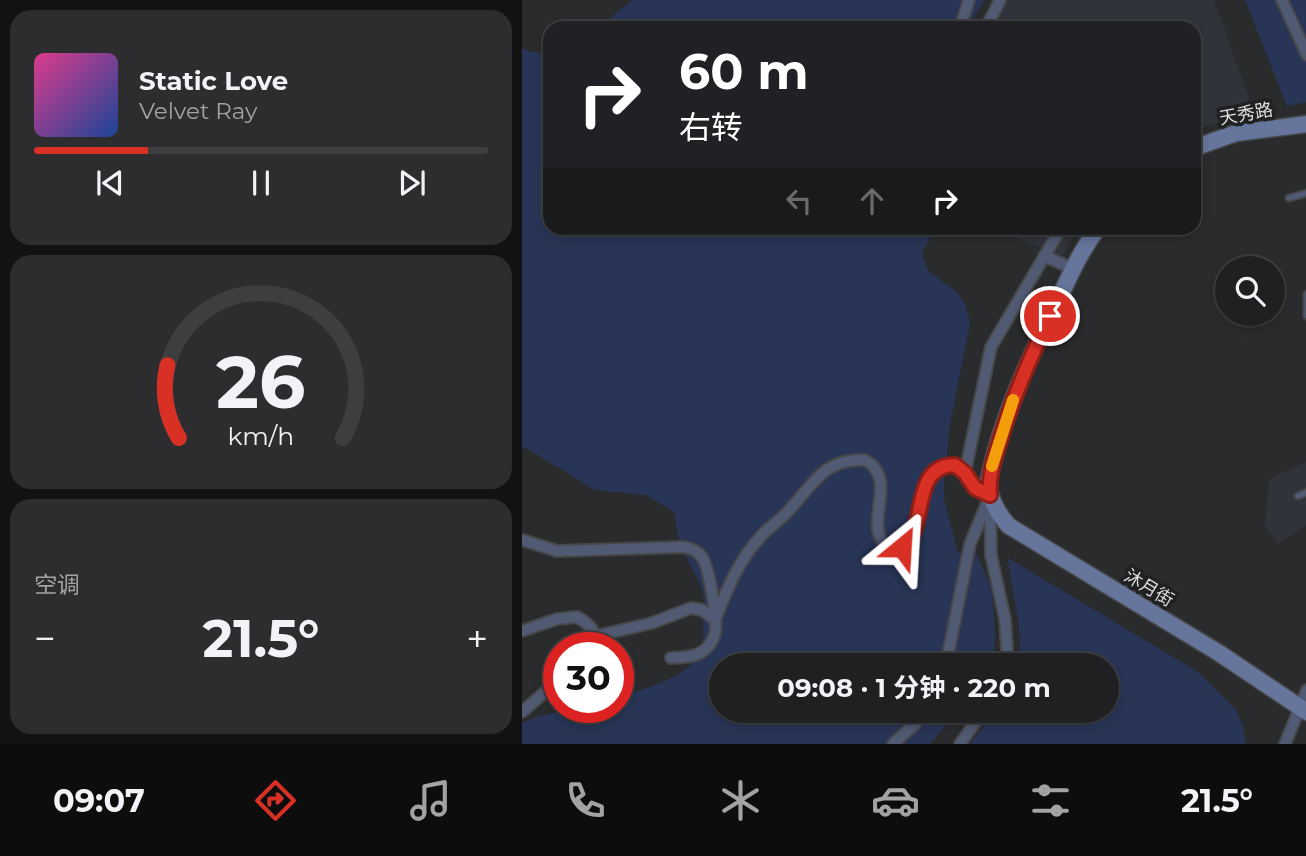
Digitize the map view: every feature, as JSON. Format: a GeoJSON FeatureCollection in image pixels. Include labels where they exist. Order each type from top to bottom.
{"type":"FeatureCollection","features":[{"type":"Feature","properties":{"kind":"main road","name":"天秀路"},"geometry":{"type":"LineString","coordinates":[[1201,146],[1237,133],[1307,124]]}},
{"type":"Feature","properties":{"kind":"main road"},"geometry":{"type":"LineString","coordinates":[[990,495],[988,482],[991,470],[1026,364],[1094,235]]}},
{"type":"Feature","properties":{"kind":"main road","name":"沐月街"},"geometry":{"type":"LineString","coordinates":[[990,495],[995,508],[1009,526],[1219,653],[1302,710]]}},
{"type":"Feature","properties":{"kind":"street"},"geometry":{"type":"LineString","coordinates":[[962,21],[969,0]]}},
{"type":"Feature","properties":{"kind":"street"},"geometry":{"type":"LineString","coordinates":[[990,21],[1000,0]]}},
{"type":"Feature","properties":{"kind":"street"},"geometry":{"type":"LineString","coordinates":[[1282,0],[1307,55]]}},
{"type":"Feature","properties":{"kind":"street"},"geometry":{"type":"LineString","coordinates":[[965,473],[990,346],[1057,235]]}},
{"type":"Feature","properties":{"kind":"street"},"geometry":{"type":"LineString","coordinates":[[1044,256],[1074,269]]}},
{"type":"Feature","properties":{"kind":"street"},"geometry":{"type":"LineString","coordinates":[[715,620],[740,563],[829,466],[844,461],[865,460],[877,471],[881,486],[877,531],[879,538],[888,547],[896,548],[907,544],[927,483],[948,465],[955,465],[965,473],[975,488],[990,495]]}},
{"type":"Feature","properties":{"kind":"street"},"geometry":{"type":"LineString","coordinates":[[948,653],[970,544],[990,495]]}},
{"type":"Feature","properties":{"kind":"street"},"geometry":{"type":"LineString","coordinates":[[990,495],[991,555],[1006,619],[1007,653]]}},
{"type":"Feature","properties":{"kind":"street"},"geometry":{"type":"LineString","coordinates":[[522,540],[557,551],[691,548],[699,553],[706,565],[715,620],[714,637],[704,651],[692,656],[671,658]]}},
{"type":"Feature","properties":{"kind":"street"},"geometry":{"type":"LineString","coordinates":[[625,632],[691,608],[702,610],[715,620]]}},
{"type":"Feature","properties":{"kind":"street"},"geometry":{"type":"LineString","coordinates":[[522,631],[557,619],[577,617],[589,625],[591,632]]}},
{"type":"Feature","properties":{"kind":"street"},"geometry":{"type":"LineString","coordinates":[[1285,744],[1302,710],[1307,690]]}},
{"type":"Feature","properties":{"kind":"street"},"geometry":{"type":"LineString","coordinates":[[522,712],[543,694]]}},
{"type":"Feature","properties":{"kind":"street"},"geometry":{"type":"LineString","coordinates":[[893,744],[916,723]]}},
{"type":"Feature","properties":{"kind":"street"},"geometry":{"type":"LineString","coordinates":[[960,744],[975,723]]}},
{"type":"Feature","properties":{"kind":"lane"},"geometry":{"type":"LineString","coordinates":[[1289,198],[1307,193]]}},
{"type":"Feature","properties":{"kind":"lane"},"geometry":{"type":"LineString","coordinates":[[1307,294],[1307,316]]}},
{"type":"Feature","properties":{"kind":"lane"},"geometry":{"type":"LineString","coordinates":[[1298,496],[1307,492]]}},
{"type":"Feature","properties":{"kind":"shaded area"},"geometry":{"type":"Polygon","coordinates":[[[632,0],[984,0],[972,21],[606,21],[632,0]]]}},
{"type":"Feature","properties":{"kind":"shaded area"},"geometry":{"type":"Polygon","coordinates":[[[997,0],[1214,0],[1254,113],[1201,128],[1201,21],[986,21],[997,0]]]}},
{"type":"Feature","properties":{"kind":"shaded area"},"geometry":{"type":"Polygon","coordinates":[[[1245,0],[1306,0],[1306,102],[1287,106],[1245,0]]]}},
{"type":"Feature","properties":{"kind":"shaded area"},"geometry":{"type":"Polygon","coordinates":[[[522,48],[543,53],[543,235],[931,235],[922,253],[928,271],[957,292],[966,306],[970,323],[950,424],[944,499],[958,553],[976,553],[990,584],[995,639],[993,653],[709,653],[709,723],[948,723],[930,744],[522,744],[522,723],[543,716],[543,723],[634,723],[634,692],[678,674],[696,658],[702,646],[704,606],[700,585],[679,540],[675,513],[646,495],[595,490],[528,449],[522,448],[522,48]]]}},
{"type":"Feature","properties":{"kind":"shaded area"},"geometry":{"type":"Polygon","coordinates":[[[1010,235],[1074,235],[1062,257],[1010,235]]]}},
{"type":"Feature","properties":{"kind":"shaded area"},"geometry":{"type":"Polygon","coordinates":[[[1306,462],[1306,525],[1278,544],[1265,526],[1269,479],[1306,462]]]}},
{"type":"Feature","properties":{"kind":"shaded area"},"geometry":{"type":"Polygon","coordinates":[[[1008,558],[1198,672],[1236,710],[1246,744],[970,744],[986,723],[1119,723],[1119,653],[1020,653],[1019,625],[1008,558]]]}},
{"type":"Feature","properties":{"kind":"slow traffic"},"geometry":{"type":"LineString","coordinates":[[992,466],[1013,400]]}},
{"type":"Feature","properties":{"kind":"route"},"geometry":{"type":"LineString","coordinates":[[902,547],[907,544],[914,531],[921,495],[927,483],[940,469],[955,465],[965,473],[975,488],[990,495],[988,482],[1012,401],[1026,364],[1050,316]]}}]}
